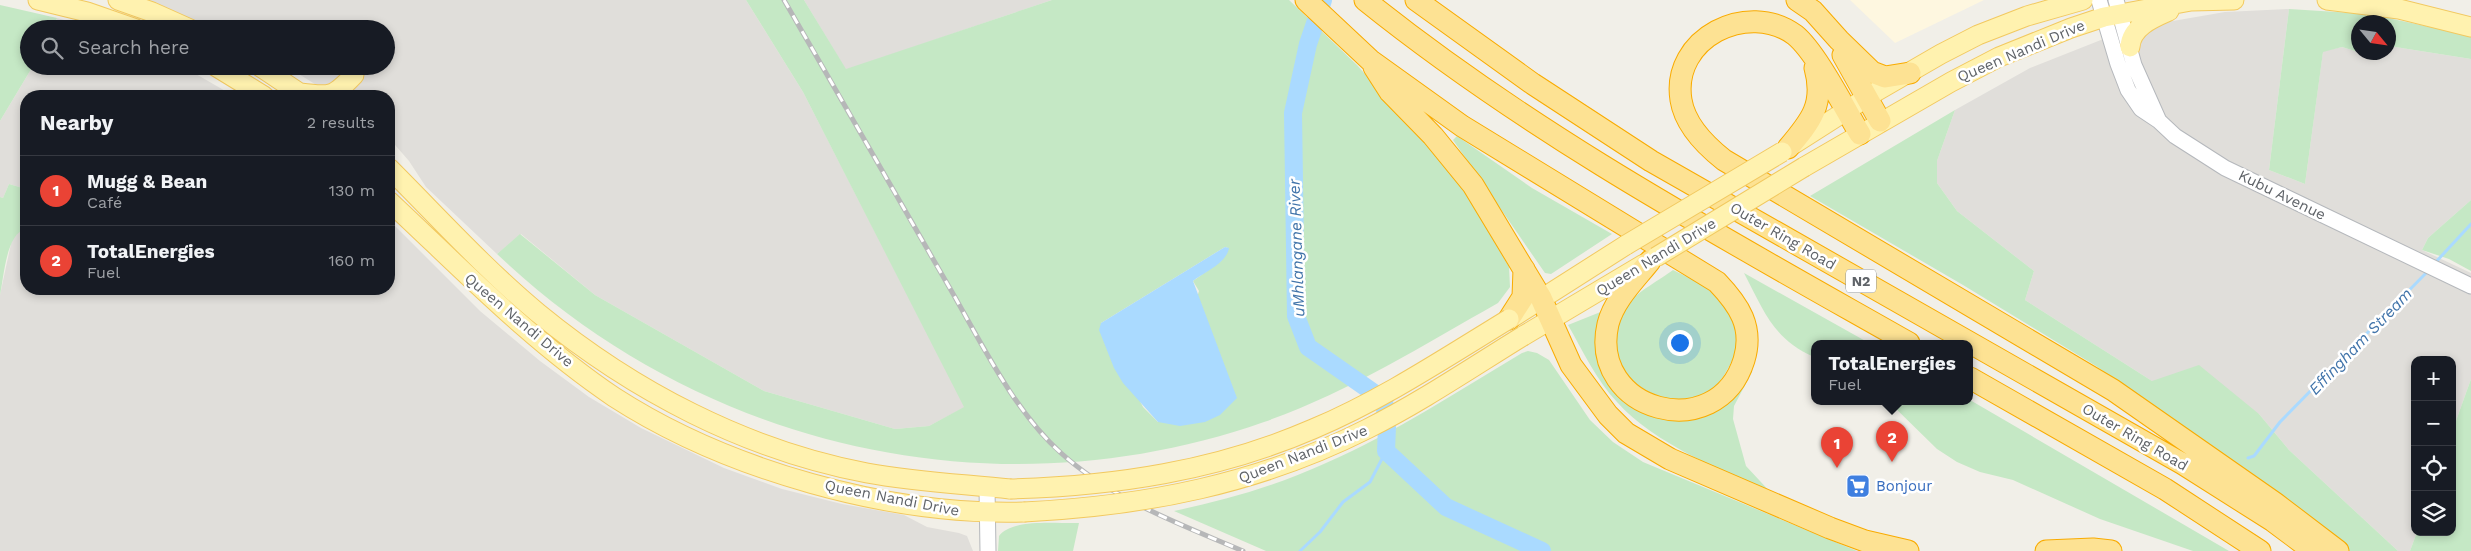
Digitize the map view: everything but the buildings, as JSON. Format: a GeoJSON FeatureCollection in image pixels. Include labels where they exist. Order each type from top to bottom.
{"type":"FeatureCollection","features":[{"type":"Feature","properties":{"kind":"highway"},"geometry":{"type":"LineString","coordinates":[[1306,0],[1365,55],[1462,126],[1718,282],[1744,315],[1747,346],[1744,360],[1737,376],[1724,393],[1696,408],[1666,411],[1645,404],[1622,386],[1608,356],[1606,336],[1614,308],[1653,259]]}},
{"type":"Feature","properties":{"kind":"highway","name":"Outer Ring Road"},"geometry":{"type":"LineString","coordinates":[[1365,0],[1389,20],[1571,147],[1660,202],[1904,340]]}},
{"type":"Feature","properties":{"kind":"highway","name":"Outer Ring Road"},"geometry":{"type":"LineString","coordinates":[[1416,0],[1533,84],[1651,161],[1965,340]]}},
{"type":"Feature","properties":{"kind":"highway"},"geometry":{"type":"LineString","coordinates":[[1797,0],[1813,11],[1838,40],[1853,51],[1864,66],[1879,76],[1894,77],[1910,73]]}},
{"type":"Feature","properties":{"kind":"highway"},"geometry":{"type":"LineString","coordinates":[[1860,134],[1802,42],[1794,34],[1768,22],[1741,20],[1714,31],[1702,39],[1691,52],[1684,66],[1681,100],[1698,136],[1724,160],[2113,390],[2275,502],[2338,551]]}},
{"type":"Feature","properties":{"kind":"highway"},"geometry":{"type":"LineString","coordinates":[[1838,40],[1843,55],[1880,121]]}},
{"type":"Feature","properties":{"kind":"highway"},"geometry":{"type":"LineString","coordinates":[[1365,55],[1390,92],[1433,136],[1473,185],[1524,268],[1572,365],[1608,415],[1626,433],[1644,445],[1830,528],[1865,541],[1908,551]]}},
{"type":"Feature","properties":{"kind":"highway"},"geometry":{"type":"LineString","coordinates":[[1785,150],[1810,122],[1818,99],[1820,85],[1813,57]]}},
{"type":"Feature","properties":{"kind":"highway"},"geometry":{"type":"LineString","coordinates":[[1509,320],[1523,297],[1524,268]]}},
{"type":"Feature","properties":{"kind":"highway","name":"Outer Ring Road"},"geometry":{"type":"LineString","coordinates":[[1973,344],[2183,464],[2273,521],[2313,551]]}},
{"type":"Feature","properties":{"kind":"highway","name":"Outer Ring Road"},"geometry":{"type":"LineString","coordinates":[[1973,380],[2165,489],[2260,551]]}},
{"type":"Feature","properties":{"kind":"highway"},"geometry":{"type":"LineString","coordinates":[[2046,551],[2093,549],[2112,551]]}},
{"type":"Feature","properties":{"kind":"main road"},"geometry":{"type":"LineString","coordinates":[[38,0],[87,12],[110,20]]}},
{"type":"Feature","properties":{"kind":"main road"},"geometry":{"type":"LineString","coordinates":[[118,0],[170,20]]}},
{"type":"Feature","properties":{"kind":"main road"},"geometry":{"type":"LineString","coordinates":[[2028,16],[2038,5],[2047,0]]}},
{"type":"Feature","properties":{"kind":"main road","name":"Queen Nandi Drive"},"geometry":{"type":"LineString","coordinates":[[395,174],[537,312],[584,348],[633,382],[673,404],[765,445],[816,461],[890,477],[987,488],[1010,489],[1125,482],[1201,468],[1256,451],[1314,429],[1422,372],[1509,320],[1540,298],[1626,245],[1785,150],[1867,97],[1941,54],[1978,35],[2028,16],[2083,0]]}},
{"type":"Feature","properties":{"kind":"main road","name":"Queen Nandi Drive"},"geometry":{"type":"LineString","coordinates":[[395,207],[516,321],[615,397],[654,419],[745,461],[794,478],[850,493],[907,504],[986,513],[1069,510],[1175,496],[1230,482],[1281,465],[1367,429],[1880,121],[1999,57],[2110,8],[2190,1],[2234,0]]}},
{"type":"Feature","properties":{"kind":"main road"},"geometry":{"type":"LineString","coordinates":[[2327,0],[2399,9],[2471,27]]}},
{"type":"Feature","properties":{"kind":"main road"},"geometry":{"type":"LineString","coordinates":[[2130,47],[2132,37],[2147,22],[2190,1]]}},
{"type":"Feature","properties":{"kind":"main road"},"geometry":{"type":"LineString","coordinates":[[230,75],[254,90]]}},
{"type":"Feature","properties":{"kind":"main road"},"geometry":{"type":"LineString","coordinates":[[272,75],[295,90]]}},
{"type":"Feature","properties":{"kind":"main road"},"geometry":{"type":"LineString","coordinates":[[340,90],[353,75]]}},
{"type":"Feature","properties":{"kind":"street","name":"Kubu Avenue"},"geometry":{"type":"LineString","coordinates":[[2110,8],[2130,47],[2134,65],[2159,121]]}},
{"type":"Feature","properties":{"kind":"street","name":"Kubu Avenue"},"geometry":{"type":"LineString","coordinates":[[2110,8],[2128,90],[2141,109],[2192,148],[2225,168],[2471,286]]}},
{"type":"Feature","properties":{"kind":"street"},"geometry":{"type":"LineString","coordinates":[[987,488],[988,551]]}},
{"type":"Feature","properties":{"kind":"shaded area"},"geometry":{"type":"Polygon","coordinates":[[[148,0],[746,0],[803,92],[965,407],[929,426],[895,429],[764,391],[595,295],[521,234],[497,254],[426,187],[409,161],[395,145],[395,90],[324,90],[300,75],[395,75],[395,20],[194,20],[148,0]]]}},
{"type":"Feature","properties":{"kind":"shaded area"},"geometry":{"type":"Polygon","coordinates":[[[804,0],[1052,0],[846,70],[804,0]]]}},
{"type":"Feature","properties":{"kind":"shaded area"},"geometry":{"type":"Polygon","coordinates":[[[1850,0],[1984,0],[1895,43],[1850,0]]]}},
{"type":"Feature","properties":{"kind":"shaded area"},"geometry":{"type":"Polygon","coordinates":[[[2289,9],[2269,170],[2305,184],[2323,51],[2342,47],[2351,50],[2351,60],[2396,60],[2396,47],[2471,59],[2471,200],[2428,238],[2422,250],[2471,273],[2471,379],[2456,421],[2456,356],[2411,356],[2411,536],[2416,536],[2410,551],[2398,551],[2289,450],[2259,414],[2152,381],[2025,300],[2034,271],[1957,211],[1937,183],[1937,161],[1955,110],[2030,68],[2111,36],[2167,22],[2225,12],[2289,9]]]}},
{"type":"Feature","properties":{"kind":"shaded area"},"geometry":{"type":"Polygon","coordinates":[[[28,75],[198,75],[224,90],[20,90],[20,187],[9,184],[3,198],[0,197],[0,121],[28,75]]]}},
{"type":"Feature","properties":{"kind":"shaded area"},"geometry":{"type":"Polygon","coordinates":[[[395,226],[480,311],[540,361],[589,397],[641,428],[724,468],[782,489],[842,504],[904,515],[927,527],[959,533],[967,536],[973,551],[0,551],[0,295],[12,239],[20,230],[20,295],[395,295],[395,226]]]}},
{"type":"Feature","properties":{"kind":"green space"},"geometry":{"type":"Polygon","coordinates":[[[746,0],[804,0],[846,69],[1052,0],[1289,0],[1357,65],[1460,182],[1509,267],[1510,287],[1498,303],[1384,368],[1325,397],[1264,422],[1163,450],[1060,463],[958,462],[857,446],[759,418],[666,376],[578,321],[497,254],[520,234],[595,295],[764,391],[895,429],[929,426],[964,407],[803,92],[746,0]],[[1225,247],[1101,323],[1143,407],[1158,422],[1199,291],[1193,281],[1221,261],[1228,248],[1225,247]]]}},
{"type":"Feature","properties":{"kind":"green space"},"geometry":{"type":"Polygon","coordinates":[[[0,5],[57,18],[56,20],[20,20],[20,75],[28,75],[0,121],[0,5]]]}},
{"type":"Feature","properties":{"kind":"green space"},"geometry":{"type":"Polygon","coordinates":[[[2289,9],[2374,15],[2351,15],[2351,50],[2342,47],[2323,52],[2305,184],[2269,170],[2289,9]]]}},
{"type":"Feature","properties":{"kind":"green space"},"geometry":{"type":"Polygon","coordinates":[[[2396,20],[2471,37],[2471,59],[2396,47],[2396,20]]]}},
{"type":"Feature","properties":{"kind":"green space"},"geometry":{"type":"Polygon","coordinates":[[[1955,110],[1937,161],[1937,183],[1957,211],[2034,271],[2025,300],[2152,381],[2199,365],[2259,414],[2289,450],[2398,551],[2346,551],[2251,475],[2096,366],[1963,285],[1810,196],[1955,110]]]}},
{"type":"Feature","properties":{"kind":"green space"},"geometry":{"type":"Polygon","coordinates":[[[1457,136],[1532,188],[1612,234],[1551,274],[1545,273],[1453,140],[1457,136]]]}},
{"type":"Feature","properties":{"kind":"green space"},"geometry":{"type":"Polygon","coordinates":[[[9,184],[20,187],[20,232],[14,238],[10,247],[0,295],[0,197],[3,198],[9,184]]]}},
{"type":"Feature","properties":{"kind":"green space"},"geometry":{"type":"Polygon","coordinates":[[[2471,200],[2471,271],[2449,259],[2422,250],[2428,238],[2471,200]]]}},
{"type":"Feature","properties":{"kind":"green space"},"geometry":{"type":"Polygon","coordinates":[[[1673,270],[1707,288],[1725,304],[1731,314],[1737,341],[1735,353],[1726,372],[1713,389],[1695,398],[1676,400],[1657,396],[1639,386],[1626,372],[1618,353],[1617,332],[1624,310],[1632,299],[1673,270]]]}},
{"type":"Feature","properties":{"kind":"green space"},"geometry":{"type":"Polygon","coordinates":[[[1744,273],[1864,340],[1811,340],[1811,356],[1800,350],[1779,333],[1764,312],[1744,273]]]}},
{"type":"Feature","properties":{"kind":"green space"},"geometry":{"type":"Polygon","coordinates":[[[1603,311],[1597,348],[1600,361],[1609,380],[1624,400],[1634,408],[1656,417],[1683,419],[1753,356],[1752,372],[1734,406],[1733,419],[1746,466],[1773,495],[1711,466],[1669,443],[1632,417],[1617,402],[1596,375],[1568,325],[1603,311]]]}},
{"type":"Feature","properties":{"kind":"green space"},"geometry":{"type":"Polygon","coordinates":[[[1528,351],[1537,353],[1549,360],[1590,420],[1613,442],[1643,462],[1857,551],[1266,551],[1174,511],[1252,491],[1326,463],[1401,425],[1528,351]]]}},
{"type":"Feature","properties":{"kind":"green space"},"geometry":{"type":"Polygon","coordinates":[[[2471,379],[2471,551],[2410,551],[2416,536],[2456,536],[2456,421],[2471,379]]]}},
{"type":"Feature","properties":{"kind":"green space"},"geometry":{"type":"Polygon","coordinates":[[[1973,402],[2229,551],[2193,551],[2100,519],[2013,480],[1980,472],[1957,462],[1937,449],[1892,405],[1973,405],[1973,402]]]}},
{"type":"Feature","properties":{"kind":"green space"},"geometry":{"type":"Polygon","coordinates":[[[1036,523],[1079,523],[1073,551],[998,551],[999,536],[1006,530],[1014,527],[1036,523]]]}},
{"type":"Feature","properties":{"kind":"water"},"geometry":{"type":"Polygon","coordinates":[[[1225,247],[1229,248],[1224,258],[1193,281],[1237,398],[1220,415],[1205,422],[1180,426],[1158,422],[1123,383],[1114,368],[1099,330],[1101,323],[1225,247]]]}},
{"type":"Feature","properties":{"kind":"waterway","name":"uMhlangane River"},"geometry":{"type":"LineString","coordinates":[[1323,0],[1308,44],[1293,113],[1296,316],[1308,347],[1384,400],[1387,427],[1386,451],[1446,507],[1542,551]]}},
{"type":"Feature","properties":{"kind":"waterway","name":"Effingham Stream"},"geometry":{"type":"LineString","coordinates":[[2434,264],[2471,224]]}},
{"type":"Feature","properties":{"kind":"waterway","name":"Effingham Stream"},"geometry":{"type":"LineString","coordinates":[[2248,458],[2254,456],[2280,422],[2428,271]]}},
{"type":"Feature","properties":{"kind":"waterway"},"geometry":{"type":"LineString","coordinates":[[1300,551],[1320,532],[1343,502],[1370,482],[1386,451]]}},
{"type":"Feature","properties":{"kind":"railway"},"geometry":{"type":"LineString","coordinates":[[784,0],[999,374],[1044,436],[1081,470],[1125,498],[1171,521],[1243,551]]}},
{"type":"Feature","properties":{"kind":"place","name":"TotalEnergies"},"geometry":{"type":"Point","coordinates":[1892,462]}},
{"type":"Feature","properties":{"kind":"place","name":"Mugg & Bean"},"geometry":{"type":"Point","coordinates":[1837,468]}},
{"type":"Feature","properties":{"kind":"place","name":"Bonjour"},"geometry":{"type":"Point","coordinates":[1858,486]}}]}
